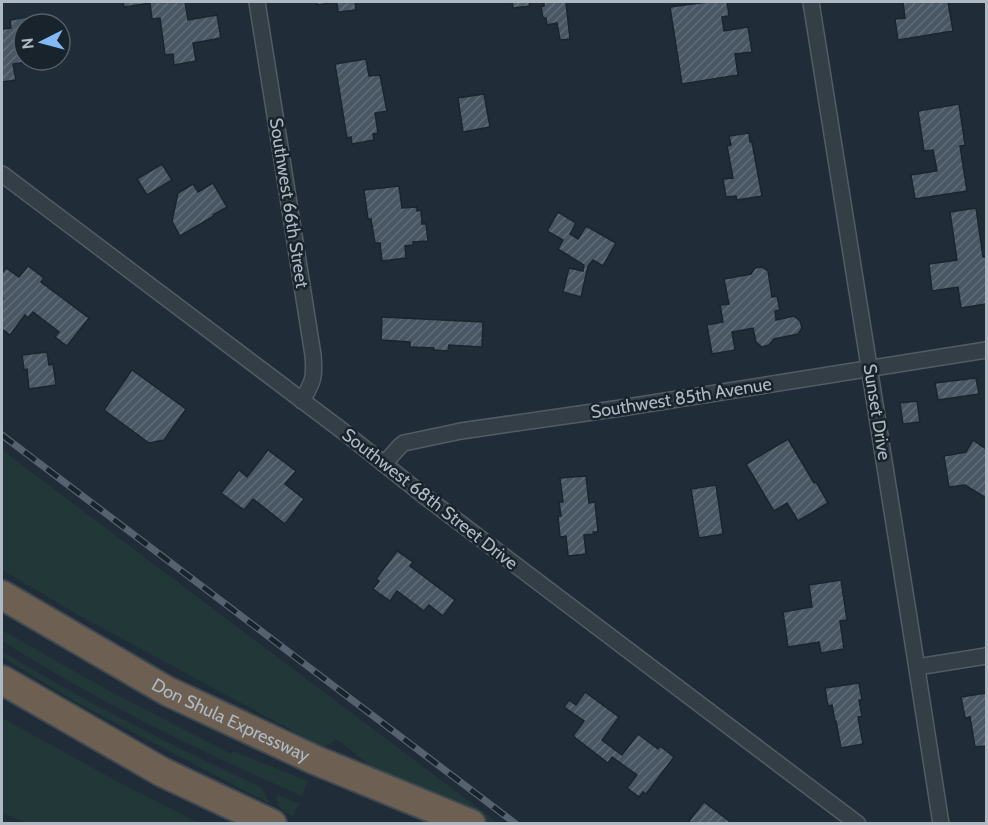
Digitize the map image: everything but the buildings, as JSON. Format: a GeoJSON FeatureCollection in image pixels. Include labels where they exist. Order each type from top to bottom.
{"type":"FeatureCollection","features":[{"type":"Feature","properties":{"kind":"highway","name":"Don Shula Expressway"},"geometry":{"type":"LineString","coordinates":[[2,595],[167,691],[315,760],[471,824]]}},
{"type":"Feature","properties":{"kind":"highway"},"geometry":{"type":"LineString","coordinates":[[2,680],[162,772],[272,824]]}},
{"type":"Feature","properties":{"kind":"street","name":"Southwest 66th Street"},"geometry":{"type":"LineString","coordinates":[[256,2],[315,372],[314,380],[302,401]]}},
{"type":"Feature","properties":{"kind":"street","name":"Sunset Drive"},"geometry":{"type":"LineString","coordinates":[[811,2],[941,824]]}},
{"type":"Feature","properties":{"kind":"street","name":"Southwest 68th Street Drive"},"geometry":{"type":"LineString","coordinates":[[2,174],[858,824]]}},
{"type":"Feature","properties":{"kind":"street","name":"Southwest 85th Avenue"},"geometry":{"type":"LineString","coordinates":[[384,464],[404,444],[447,433],[987,350]]}},
{"type":"Feature","properties":{"kind":"street"},"geometry":{"type":"LineString","coordinates":[[917,667],[987,656]]}},
{"type":"Feature","properties":{"kind":"green space"},"geometry":{"type":"Polygon","coordinates":[[[2,450],[498,823],[443,823],[339,741],[336,740],[324,747],[317,744],[80,616],[2,570],[2,450]]]}},
{"type":"Feature","properties":{"kind":"green space"},"geometry":{"type":"Polygon","coordinates":[[[2,630],[102,687],[231,754],[233,751],[308,781],[302,796],[187,743],[74,684],[2,641],[2,630]]]}},
{"type":"Feature","properties":{"kind":"green space"},"geometry":{"type":"Polygon","coordinates":[[[2,651],[129,723],[261,787],[270,804],[74,701],[2,657],[2,651]]]}},
{"type":"Feature","properties":{"kind":"green space"},"geometry":{"type":"Polygon","coordinates":[[[2,718],[122,784],[199,823],[25,823],[2,812],[2,718]]]}},
{"type":"Feature","properties":{"kind":"green space"},"geometry":{"type":"Polygon","coordinates":[[[278,795],[299,804],[293,816],[280,807],[276,798],[278,795]]]}},
{"type":"Feature","properties":{"kind":"railway"},"geometry":{"type":"LineString","coordinates":[[2,435],[516,824]]}}]}
